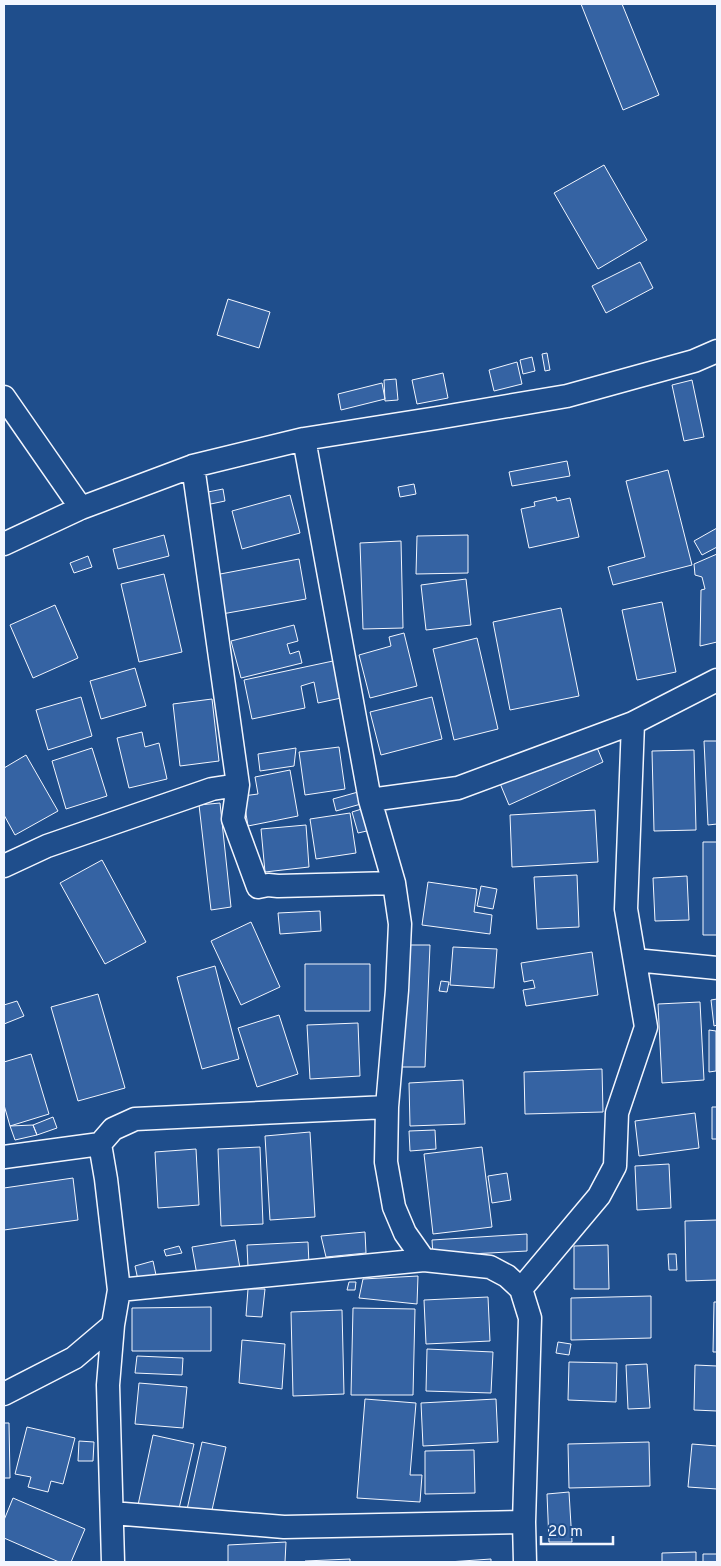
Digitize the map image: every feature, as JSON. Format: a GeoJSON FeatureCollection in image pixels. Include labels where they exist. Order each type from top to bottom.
{"type":"FeatureCollection","features":[{"type":"Feature","properties":{"kind":"street"},"geometry":{"type":"LineString","coordinates":[[4,544],[81,508],[193,466],[304,439],[567,396],[694,361],[717,350]]}},
{"type":"Feature","properties":{"kind":"street"},"geometry":{"type":"LineString","coordinates":[[4,398],[81,508]]}},
{"type":"Feature","properties":{"kind":"street"},"geometry":{"type":"LineString","coordinates":[[304,439],[370,800],[394,883],[400,924],[397,990],[387,1108],[386,1162],[394,1207],[404,1233],[424,1260]]}},
{"type":"Feature","properties":{"kind":"street"},"geometry":{"type":"LineString","coordinates":[[193,466],[238,785],[233,819],[258,887],[268,885],[394,883]]}},
{"type":"Feature","properties":{"kind":"street"},"geometry":{"type":"LineString","coordinates":[[370,800],[458,788],[633,723],[717,680]]}},
{"type":"Feature","properties":{"kind":"street"},"geometry":{"type":"LineString","coordinates":[[520,1289],[599,1196],[615,1166],[617,1113],[646,1026],[626,909],[633,723]]}},
{"type":"Feature","properties":{"kind":"street"},"geometry":{"type":"LineString","coordinates":[[4,866],[47,846],[212,789],[238,785]]}},
{"type":"Feature","properties":{"kind":"street"},"geometry":{"type":"LineString","coordinates":[[635,960],[717,968]]}},
{"type":"Feature","properties":{"kind":"street"},"geometry":{"type":"LineString","coordinates":[[4,1157],[100,1144],[112,1129],[135,1119],[387,1108]]}},
{"type":"Feature","properties":{"kind":"street"},"geometry":{"type":"LineString","coordinates":[[100,1144],[119,1290],[113,1325],[108,1385],[113,1562]]}},
{"type":"Feature","properties":{"kind":"street"},"geometry":{"type":"LineString","coordinates":[[119,1290],[424,1260],[490,1267],[507,1276],[520,1289],[530,1318],[524,1522],[525,1562]]}},
{"type":"Feature","properties":{"kind":"street"},"geometry":{"type":"LineString","coordinates":[[4,1394],[74,1358],[113,1325]]}},
{"type":"Feature","properties":{"kind":"street"},"geometry":{"type":"LineString","coordinates":[[112,1513],[284,1527],[524,1522]]}},
{"type":"Feature","properties":{"kind":"building"},"geometry":{"type":"Polygon","coordinates":[[[581,4],[622,4],[659,95],[623,110],[581,4]]]}},
{"type":"Feature","properties":{"kind":"building"},"geometry":{"type":"Polygon","coordinates":[[[604,165],[647,240],[598,269],[554,193],[604,165]]]}},
{"type":"Feature","properties":{"kind":"building"},"geometry":{"type":"Polygon","coordinates":[[[640,262],[653,288],[606,313],[592,286],[640,262]]]}},
{"type":"Feature","properties":{"kind":"building"},"geometry":{"type":"Polygon","coordinates":[[[228,299],[270,312],[259,348],[217,335],[228,299]]]}},
{"type":"Feature","properties":{"kind":"building"},"geometry":{"type":"Polygon","coordinates":[[[547,353],[550,370],[545,371],[542,354],[547,353]]]}},
{"type":"Feature","properties":{"kind":"building"},"geometry":{"type":"Polygon","coordinates":[[[532,357],[535,371],[523,374],[520,360],[532,357]]]}},
{"type":"Feature","properties":{"kind":"building"},"geometry":{"type":"Polygon","coordinates":[[[517,362],[522,384],[494,391],[489,370],[517,362]]]}},
{"type":"Feature","properties":{"kind":"building"},"geometry":{"type":"Polygon","coordinates":[[[443,373],[448,398],[417,404],[412,380],[443,373]]]}},
{"type":"Feature","properties":{"kind":"building"},"geometry":{"type":"Polygon","coordinates":[[[396,379],[398,400],[385,401],[384,380],[396,379]]]}},
{"type":"Feature","properties":{"kind":"building"},"geometry":{"type":"Polygon","coordinates":[[[692,380],[704,437],[684,441],[672,385],[692,380]]]}},
{"type":"Feature","properties":{"kind":"building"},"geometry":{"type":"Polygon","coordinates":[[[382,383],[385,399],[341,410],[338,394],[382,383]]]}},
{"type":"Feature","properties":{"kind":"building"},"geometry":{"type":"Polygon","coordinates":[[[567,461],[570,476],[512,486],[509,472],[567,461]]]}},
{"type":"Feature","properties":{"kind":"building"},"geometry":{"type":"Polygon","coordinates":[[[668,470],[692,565],[613,585],[608,567],[645,557],[626,481],[668,470]]]}},
{"type":"Feature","properties":{"kind":"building"},"geometry":{"type":"Polygon","coordinates":[[[414,484],[416,494],[400,497],[398,487],[414,484]]]}},
{"type":"Feature","properties":{"kind":"building"},"geometry":{"type":"Polygon","coordinates":[[[223,489],[225,501],[206,505],[203,493],[223,489]]]}},
{"type":"Feature","properties":{"kind":"building"},"geometry":{"type":"Polygon","coordinates":[[[290,495],[300,533],[242,549],[232,511],[290,495]]]}},
{"type":"Feature","properties":{"kind":"building"},"geometry":{"type":"Polygon","coordinates":[[[556,497],[557,501],[570,498],[579,537],[529,548],[521,509],[535,506],[534,502],[556,497]]]}},
{"type":"Feature","properties":{"kind":"building"},"geometry":{"type":"Polygon","coordinates":[[[717,528],[717,547],[702,555],[694,541],[717,528]]]}},
{"type":"Feature","properties":{"kind":"building"},"geometry":{"type":"Polygon","coordinates":[[[164,535],[169,556],[118,569],[113,549],[164,535]]]}},
{"type":"Feature","properties":{"kind":"building"},"geometry":{"type":"Polygon","coordinates":[[[468,535],[468,573],[416,574],[417,536],[468,535]]]}},
{"type":"Feature","properties":{"kind":"building"},"geometry":{"type":"Polygon","coordinates":[[[401,541],[403,628],[363,629],[360,543],[401,541]]]}},
{"type":"Feature","properties":{"kind":"building"},"geometry":{"type":"Polygon","coordinates":[[[717,554],[717,642],[700,646],[701,590],[705,589],[702,577],[695,575],[694,564],[717,554]]]}},
{"type":"Feature","properties":{"kind":"building"},"geometry":{"type":"Polygon","coordinates":[[[88,556],[92,567],[74,573],[70,563],[88,556]]]}},
{"type":"Feature","properties":{"kind":"building"},"geometry":{"type":"Polygon","coordinates":[[[299,559],[306,599],[222,614],[215,575],[299,559]]]}},
{"type":"Feature","properties":{"kind":"building"},"geometry":{"type":"Polygon","coordinates":[[[164,574],[182,652],[139,662],[121,584],[164,574]]]}},
{"type":"Feature","properties":{"kind":"building"},"geometry":{"type":"Polygon","coordinates":[[[466,579],[471,625],[426,630],[421,585],[466,579]]]}},
{"type":"Feature","properties":{"kind":"building"},"geometry":{"type":"Polygon","coordinates":[[[662,602],[676,672],[637,680],[622,610],[662,602]]]}},
{"type":"Feature","properties":{"kind":"building"},"geometry":{"type":"Polygon","coordinates":[[[55,605],[78,658],[33,678],[10,625],[55,605]]]}},
{"type":"Feature","properties":{"kind":"building"},"geometry":{"type":"Polygon","coordinates":[[[561,608],[579,696],[510,710],[493,622],[561,608]]]}},
{"type":"Feature","properties":{"kind":"building"},"geometry":{"type":"Polygon","coordinates":[[[294,625],[298,641],[287,644],[290,654],[299,651],[302,663],[241,678],[231,641],[294,625]]]}},
{"type":"Feature","properties":{"kind":"building"},"geometry":{"type":"Polygon","coordinates":[[[404,633],[417,686],[370,698],[359,655],[391,646],[389,637],[404,633]]]}},
{"type":"Feature","properties":{"kind":"building"},"geometry":{"type":"Polygon","coordinates":[[[477,638],[498,729],[454,740],[433,649],[477,638]]]}},
{"type":"Feature","properties":{"kind":"building"},"geometry":{"type":"Polygon","coordinates":[[[333,661],[341,698],[318,703],[314,682],[301,686],[305,708],[252,719],[244,680],[333,661]]]}},
{"type":"Feature","properties":{"kind":"building"},"geometry":{"type":"Polygon","coordinates":[[[135,668],[146,706],[101,719],[90,681],[135,668]]]}},
{"type":"Feature","properties":{"kind":"building"},"geometry":{"type":"Polygon","coordinates":[[[81,697],[92,736],[48,750],[36,710],[81,697]]]}},
{"type":"Feature","properties":{"kind":"building"},"geometry":{"type":"Polygon","coordinates":[[[432,697],[442,739],[381,755],[370,712],[432,697]]]}},
{"type":"Feature","properties":{"kind":"building"},"geometry":{"type":"Polygon","coordinates":[[[212,699],[219,761],[180,766],[173,704],[212,699]]]}},
{"type":"Feature","properties":{"kind":"building"},"geometry":{"type":"Polygon","coordinates":[[[142,732],[145,747],[159,743],[167,779],[129,788],[117,738],[142,732]]]}},
{"type":"Feature","properties":{"kind":"building"},"geometry":{"type":"Polygon","coordinates":[[[704,741],[717,741],[717,824],[708,825],[704,741]]]}},
{"type":"Feature","properties":{"kind":"building"},"geometry":{"type":"Polygon","coordinates":[[[596,745],[603,762],[509,805],[499,781],[539,763],[541,770],[596,745]]]}},
{"type":"Feature","properties":{"kind":"building"},"geometry":{"type":"Polygon","coordinates":[[[339,747],[345,789],[305,795],[299,752],[339,747]]]}},
{"type":"Feature","properties":{"kind":"building"},"geometry":{"type":"Polygon","coordinates":[[[92,748],[107,796],[66,809],[52,761],[92,748]]]}},
{"type":"Feature","properties":{"kind":"building"},"geometry":{"type":"Polygon","coordinates":[[[296,748],[294,766],[260,771],[258,754],[296,748]]]}},
{"type":"Feature","properties":{"kind":"building"},"geometry":{"type":"Polygon","coordinates":[[[694,750],[696,830],[654,831],[652,751],[694,750]]]}},
{"type":"Feature","properties":{"kind":"building"},"geometry":{"type":"Polygon","coordinates":[[[26,755],[58,811],[15,835],[4,815],[4,768],[26,755]]]}},
{"type":"Feature","properties":{"kind":"building"},"geometry":{"type":"Polygon","coordinates":[[[290,770],[298,816],[248,826],[243,796],[258,794],[255,777],[290,770]]]}},
{"type":"Feature","properties":{"kind":"building"},"geometry":{"type":"Polygon","coordinates":[[[358,792],[361,804],[336,811],[333,799],[358,792]]]}},
{"type":"Feature","properties":{"kind":"building"},"geometry":{"type":"Polygon","coordinates":[[[220,803],[231,907],[211,910],[199,805],[220,803]]]}},
{"type":"Feature","properties":{"kind":"building"},"geometry":{"type":"Polygon","coordinates":[[[365,808],[371,830],[358,833],[352,812],[365,808]]]}},
{"type":"Feature","properties":{"kind":"building"},"geometry":{"type":"Polygon","coordinates":[[[595,810],[598,862],[512,867],[510,815],[595,810]]]}},
{"type":"Feature","properties":{"kind":"building"},"geometry":{"type":"Polygon","coordinates":[[[350,813],[356,853],[316,859],[310,819],[350,813]]]}},
{"type":"Feature","properties":{"kind":"building"},"geometry":{"type":"Polygon","coordinates":[[[306,825],[309,867],[265,872],[261,829],[306,825]]]}},
{"type":"Feature","properties":{"kind":"building"},"geometry":{"type":"Polygon","coordinates":[[[703,842],[717,842],[717,935],[703,935],[703,842]]]}},
{"type":"Feature","properties":{"kind":"building"},"geometry":{"type":"Polygon","coordinates":[[[102,860],[146,942],[105,964],[60,883],[102,860]]]}},
{"type":"Feature","properties":{"kind":"building"},"geometry":{"type":"Polygon","coordinates":[[[577,875],[579,927],[537,929],[534,877],[577,875]]]}},
{"type":"Feature","properties":{"kind":"building"},"geometry":{"type":"Polygon","coordinates":[[[687,876],[689,920],[655,921],[653,878],[687,876]]]}},
{"type":"Feature","properties":{"kind":"building"},"geometry":{"type":"Polygon","coordinates":[[[428,882],[477,889],[474,912],[492,915],[490,934],[422,925],[428,882]]]}},
{"type":"Feature","properties":{"kind":"building"},"geometry":{"type":"Polygon","coordinates":[[[481,886],[497,889],[493,909],[477,906],[481,886]]]}},
{"type":"Feature","properties":{"kind":"building"},"geometry":{"type":"Polygon","coordinates":[[[320,911],[321,931],[280,934],[278,913],[320,911]]]}},
{"type":"Feature","properties":{"kind":"building"},"geometry":{"type":"Polygon","coordinates":[[[251,922],[280,987],[241,1005],[211,941],[251,922]]]}},
{"type":"Feature","properties":{"kind":"building"},"geometry":{"type":"Polygon","coordinates":[[[406,945],[430,945],[425,1067],[401,1067],[406,945]]]}},
{"type":"Feature","properties":{"kind":"building"},"geometry":{"type":"Polygon","coordinates":[[[453,947],[497,949],[494,988],[450,985],[453,947]]]}},
{"type":"Feature","properties":{"kind":"building"},"geometry":{"type":"Polygon","coordinates":[[[592,952],[598,995],[526,1006],[523,990],[535,988],[533,980],[524,982],[521,963],[592,952]]]}},
{"type":"Feature","properties":{"kind":"building"},"geometry":{"type":"Polygon","coordinates":[[[305,964],[370,964],[370,1011],[305,1011],[305,964]]]}},
{"type":"Feature","properties":{"kind":"building"},"geometry":{"type":"Polygon","coordinates":[[[215,966],[239,1059],[202,1069],[177,977],[215,966]]]}},
{"type":"Feature","properties":{"kind":"building"},"geometry":{"type":"Polygon","coordinates":[[[441,981],[449,982],[447,992],[439,991],[441,981]]]}},
{"type":"Feature","properties":{"kind":"building"},"geometry":{"type":"Polygon","coordinates":[[[98,994],[125,1088],[78,1101],[51,1007],[98,994]]]}},
{"type":"Feature","properties":{"kind":"building"},"geometry":{"type":"Polygon","coordinates":[[[717,999],[717,1025],[714,1026],[711,1000],[717,999]]]}},
{"type":"Feature","properties":{"kind":"building"},"geometry":{"type":"Polygon","coordinates":[[[17,1001],[24,1016],[4,1024],[4,1005],[17,1001]]]}},
{"type":"Feature","properties":{"kind":"building"},"geometry":{"type":"Polygon","coordinates":[[[700,1002],[704,1080],[662,1083],[658,1004],[700,1002]]]}},
{"type":"Feature","properties":{"kind":"building"},"geometry":{"type":"Polygon","coordinates":[[[279,1015],[298,1074],[257,1087],[238,1028],[279,1015]]]}},
{"type":"Feature","properties":{"kind":"building"},"geometry":{"type":"Polygon","coordinates":[[[358,1023],[360,1076],[310,1079],[307,1025],[358,1023]]]}},
{"type":"Feature","properties":{"kind":"building"},"geometry":{"type":"Polygon","coordinates":[[[709,1030],[716,1031],[716,1071],[709,1072],[709,1030]]]}},
{"type":"Feature","properties":{"kind":"building"},"geometry":{"type":"Polygon","coordinates":[[[31,1054],[49,1114],[10,1126],[4,1105],[4,1062],[31,1054]]]}},
{"type":"Feature","properties":{"kind":"building"},"geometry":{"type":"Polygon","coordinates":[[[602,1069],[603,1112],[525,1114],[524,1072],[602,1069]]]}},
{"type":"Feature","properties":{"kind":"building"},"geometry":{"type":"Polygon","coordinates":[[[463,1080],[465,1124],[410,1126],[409,1083],[463,1080]]]}},
{"type":"Feature","properties":{"kind":"building"},"geometry":{"type":"Polygon","coordinates":[[[712,1107],[717,1107],[717,1139],[712,1139],[712,1107]]]}},
{"type":"Feature","properties":{"kind":"building"},"geometry":{"type":"Polygon","coordinates":[[[695,1113],[699,1148],[639,1156],[635,1121],[695,1113]]]}},
{"type":"Feature","properties":{"kind":"building"},"geometry":{"type":"Polygon","coordinates":[[[53,1117],[57,1128],[37,1135],[33,1125],[53,1117]]]}},
{"type":"Feature","properties":{"kind":"building"},"geometry":{"type":"Polygon","coordinates":[[[33,1125],[37,1135],[15,1140],[10,1126],[33,1125]]]}},
{"type":"Feature","properties":{"kind":"building"},"geometry":{"type":"Polygon","coordinates":[[[435,1130],[436,1149],[410,1151],[409,1131],[435,1130]]]}},
{"type":"Feature","properties":{"kind":"building"},"geometry":{"type":"Polygon","coordinates":[[[310,1132],[315,1217],[270,1220],[265,1136],[310,1132]]]}},
{"type":"Feature","properties":{"kind":"building"},"geometry":{"type":"Polygon","coordinates":[[[260,1147],[263,1224],[221,1226],[218,1149],[260,1147]]]}},
{"type":"Feature","properties":{"kind":"building"},"geometry":{"type":"Polygon","coordinates":[[[482,1147],[492,1227],[433,1234],[424,1154],[482,1147]]]}},
{"type":"Feature","properties":{"kind":"building"},"geometry":{"type":"Polygon","coordinates":[[[196,1149],[199,1205],[158,1208],[155,1152],[196,1149]]]}},
{"type":"Feature","properties":{"kind":"building"},"geometry":{"type":"Polygon","coordinates":[[[669,1164],[671,1208],[637,1210],[635,1166],[669,1164]]]}},
{"type":"Feature","properties":{"kind":"building"},"geometry":{"type":"Polygon","coordinates":[[[507,1173],[511,1200],[492,1203],[488,1176],[507,1173]]]}},
{"type":"Feature","properties":{"kind":"building"},"geometry":{"type":"Polygon","coordinates":[[[73,1178],[78,1220],[4,1230],[4,1188],[73,1178]]]}},
{"type":"Feature","properties":{"kind":"building"},"geometry":{"type":"Polygon","coordinates":[[[717,1220],[717,1280],[686,1281],[685,1221],[717,1220]]]}},
{"type":"Feature","properties":{"kind":"building"},"geometry":{"type":"Polygon","coordinates":[[[365,1232],[366,1253],[326,1257],[321,1236],[365,1232]]]}},
{"type":"Feature","properties":{"kind":"building"},"geometry":{"type":"Polygon","coordinates":[[[527,1234],[527,1251],[433,1256],[432,1240],[527,1234]]]}},
{"type":"Feature","properties":{"kind":"building"},"geometry":{"type":"Polygon","coordinates":[[[235,1240],[240,1268],[197,1275],[192,1247],[235,1240]]]}},
{"type":"Feature","properties":{"kind":"building"},"geometry":{"type":"Polygon","coordinates":[[[308,1242],[309,1264],[248,1267],[247,1245],[308,1242]]]}},
{"type":"Feature","properties":{"kind":"building"},"geometry":{"type":"Polygon","coordinates":[[[608,1245],[609,1289],[574,1289],[574,1246],[608,1245]]]}},
{"type":"Feature","properties":{"kind":"building"},"geometry":{"type":"Polygon","coordinates":[[[179,1246],[182,1253],[166,1256],[164,1250],[179,1246]]]}},
{"type":"Feature","properties":{"kind":"building"},"geometry":{"type":"Polygon","coordinates":[[[668,1254],[676,1254],[677,1270],[669,1270],[668,1254]]]}},
{"type":"Feature","properties":{"kind":"building"},"geometry":{"type":"Polygon","coordinates":[[[153,1261],[156,1275],[138,1280],[135,1266],[153,1261]]]}},
{"type":"Feature","properties":{"kind":"building"},"geometry":{"type":"Polygon","coordinates":[[[418,1276],[417,1304],[359,1298],[363,1279],[418,1276]]]}},
{"type":"Feature","properties":{"kind":"building"},"geometry":{"type":"Polygon","coordinates":[[[349,1282],[356,1282],[355,1290],[347,1290],[349,1282]]]}},
{"type":"Feature","properties":{"kind":"building"},"geometry":{"type":"Polygon","coordinates":[[[248,1289],[265,1289],[262,1317],[246,1316],[248,1289]]]}},
{"type":"Feature","properties":{"kind":"building"},"geometry":{"type":"Polygon","coordinates":[[[651,1296],[651,1338],[571,1340],[571,1298],[651,1296]]]}},
{"type":"Feature","properties":{"kind":"building"},"geometry":{"type":"Polygon","coordinates":[[[488,1297],[490,1341],[426,1344],[424,1300],[488,1297]]]}},
{"type":"Feature","properties":{"kind":"building"},"geometry":{"type":"Polygon","coordinates":[[[714,1302],[717,1302],[717,1352],[713,1352],[714,1302]]]}},
{"type":"Feature","properties":{"kind":"building"},"geometry":{"type":"Polygon","coordinates":[[[211,1307],[211,1351],[132,1351],[132,1308],[211,1307]]]}},
{"type":"Feature","properties":{"kind":"building"},"geometry":{"type":"Polygon","coordinates":[[[353,1308],[415,1309],[413,1395],[351,1395],[353,1308]]]}},
{"type":"Feature","properties":{"kind":"building"},"geometry":{"type":"Polygon","coordinates":[[[342,1310],[344,1394],[293,1396],[291,1312],[342,1310]]]}},
{"type":"Feature","properties":{"kind":"building"},"geometry":{"type":"Polygon","coordinates":[[[242,1340],[285,1344],[282,1389],[239,1383],[242,1340]]]}},
{"type":"Feature","properties":{"kind":"building"},"geometry":{"type":"Polygon","coordinates":[[[558,1342],[571,1344],[569,1355],[556,1353],[558,1342]]]}},
{"type":"Feature","properties":{"kind":"building"},"geometry":{"type":"Polygon","coordinates":[[[427,1349],[493,1352],[491,1393],[426,1391],[427,1349]]]}},
{"type":"Feature","properties":{"kind":"building"},"geometry":{"type":"Polygon","coordinates":[[[137,1356],[183,1358],[182,1375],[135,1373],[137,1356]]]}},
{"type":"Feature","properties":{"kind":"building"},"geometry":{"type":"Polygon","coordinates":[[[569,1362],[617,1363],[616,1402],[568,1400],[569,1362]]]}},
{"type":"Feature","properties":{"kind":"building"},"geometry":{"type":"Polygon","coordinates":[[[647,1364],[650,1408],[628,1409],[626,1365],[647,1364]]]}},
{"type":"Feature","properties":{"kind":"building"},"geometry":{"type":"Polygon","coordinates":[[[695,1365],[717,1366],[717,1411],[694,1410],[695,1365]]]}},
{"type":"Feature","properties":{"kind":"building"},"geometry":{"type":"Polygon","coordinates":[[[139,1383],[187,1387],[183,1428],[135,1424],[139,1383]]]}},
{"type":"Feature","properties":{"kind":"building"},"geometry":{"type":"Polygon","coordinates":[[[365,1399],[416,1403],[410,1475],[422,1475],[420,1502],[357,1498],[365,1399]]]}},
{"type":"Feature","properties":{"kind":"building"},"geometry":{"type":"Polygon","coordinates":[[[496,1399],[498,1442],[423,1446],[421,1403],[496,1399]]]}},
{"type":"Feature","properties":{"kind":"building"},"geometry":{"type":"Polygon","coordinates":[[[4,1423],[9,1423],[10,1478],[4,1478],[4,1423]]]}},
{"type":"Feature","properties":{"kind":"building"},"geometry":{"type":"Polygon","coordinates":[[[27,1427],[75,1438],[63,1484],[51,1481],[48,1492],[28,1487],[31,1477],[15,1474],[27,1427]]]}},
{"type":"Feature","properties":{"kind":"building"},"geometry":{"type":"Polygon","coordinates":[[[153,1435],[194,1444],[178,1513],[138,1505],[153,1435]]]}},
{"type":"Feature","properties":{"kind":"building"},"geometry":{"type":"Polygon","coordinates":[[[79,1441],[94,1442],[93,1461],[78,1461],[79,1441]]]}},
{"type":"Feature","properties":{"kind":"building"},"geometry":{"type":"Polygon","coordinates":[[[202,1442],[226,1447],[210,1519],[186,1514],[202,1442]]]}},
{"type":"Feature","properties":{"kind":"building"},"geometry":{"type":"Polygon","coordinates":[[[649,1442],[650,1486],[569,1488],[568,1444],[649,1442]]]}},
{"type":"Feature","properties":{"kind":"building"},"geometry":{"type":"Polygon","coordinates":[[[692,1444],[717,1446],[717,1489],[688,1487],[692,1444]]]}},
{"type":"Feature","properties":{"kind":"building"},"geometry":{"type":"Polygon","coordinates":[[[474,1450],[475,1493],[425,1494],[425,1451],[474,1450]]]}},
{"type":"Feature","properties":{"kind":"building"},"geometry":{"type":"Polygon","coordinates":[[[569,1492],[572,1542],[549,1542],[547,1494],[569,1492]]]}},
{"type":"Feature","properties":{"kind":"building"},"geometry":{"type":"Polygon","coordinates":[[[13,1498],[85,1529],[71,1562],[59,1562],[4,1538],[4,1520],[13,1498]]]}},
{"type":"Feature","properties":{"kind":"building"},"geometry":{"type":"Polygon","coordinates":[[[286,1542],[285,1562],[228,1562],[228,1545],[286,1542]]]}},
{"type":"Feature","properties":{"kind":"building"},"geometry":{"type":"Polygon","coordinates":[[[696,1552],[696,1562],[662,1562],[662,1553],[696,1552]]]}},
{"type":"Feature","properties":{"kind":"building"},"geometry":{"type":"Polygon","coordinates":[[[703,1554],[717,1554],[717,1562],[703,1562],[703,1554]]]}},
{"type":"Feature","properties":{"kind":"building"},"geometry":{"type":"Polygon","coordinates":[[[350,1559],[350,1562],[305,1562],[305,1561],[350,1559]]]}},
{"type":"Feature","properties":{"kind":"building"},"geometry":{"type":"Polygon","coordinates":[[[491,1559],[491,1562],[448,1562],[491,1559]]]}}]}
